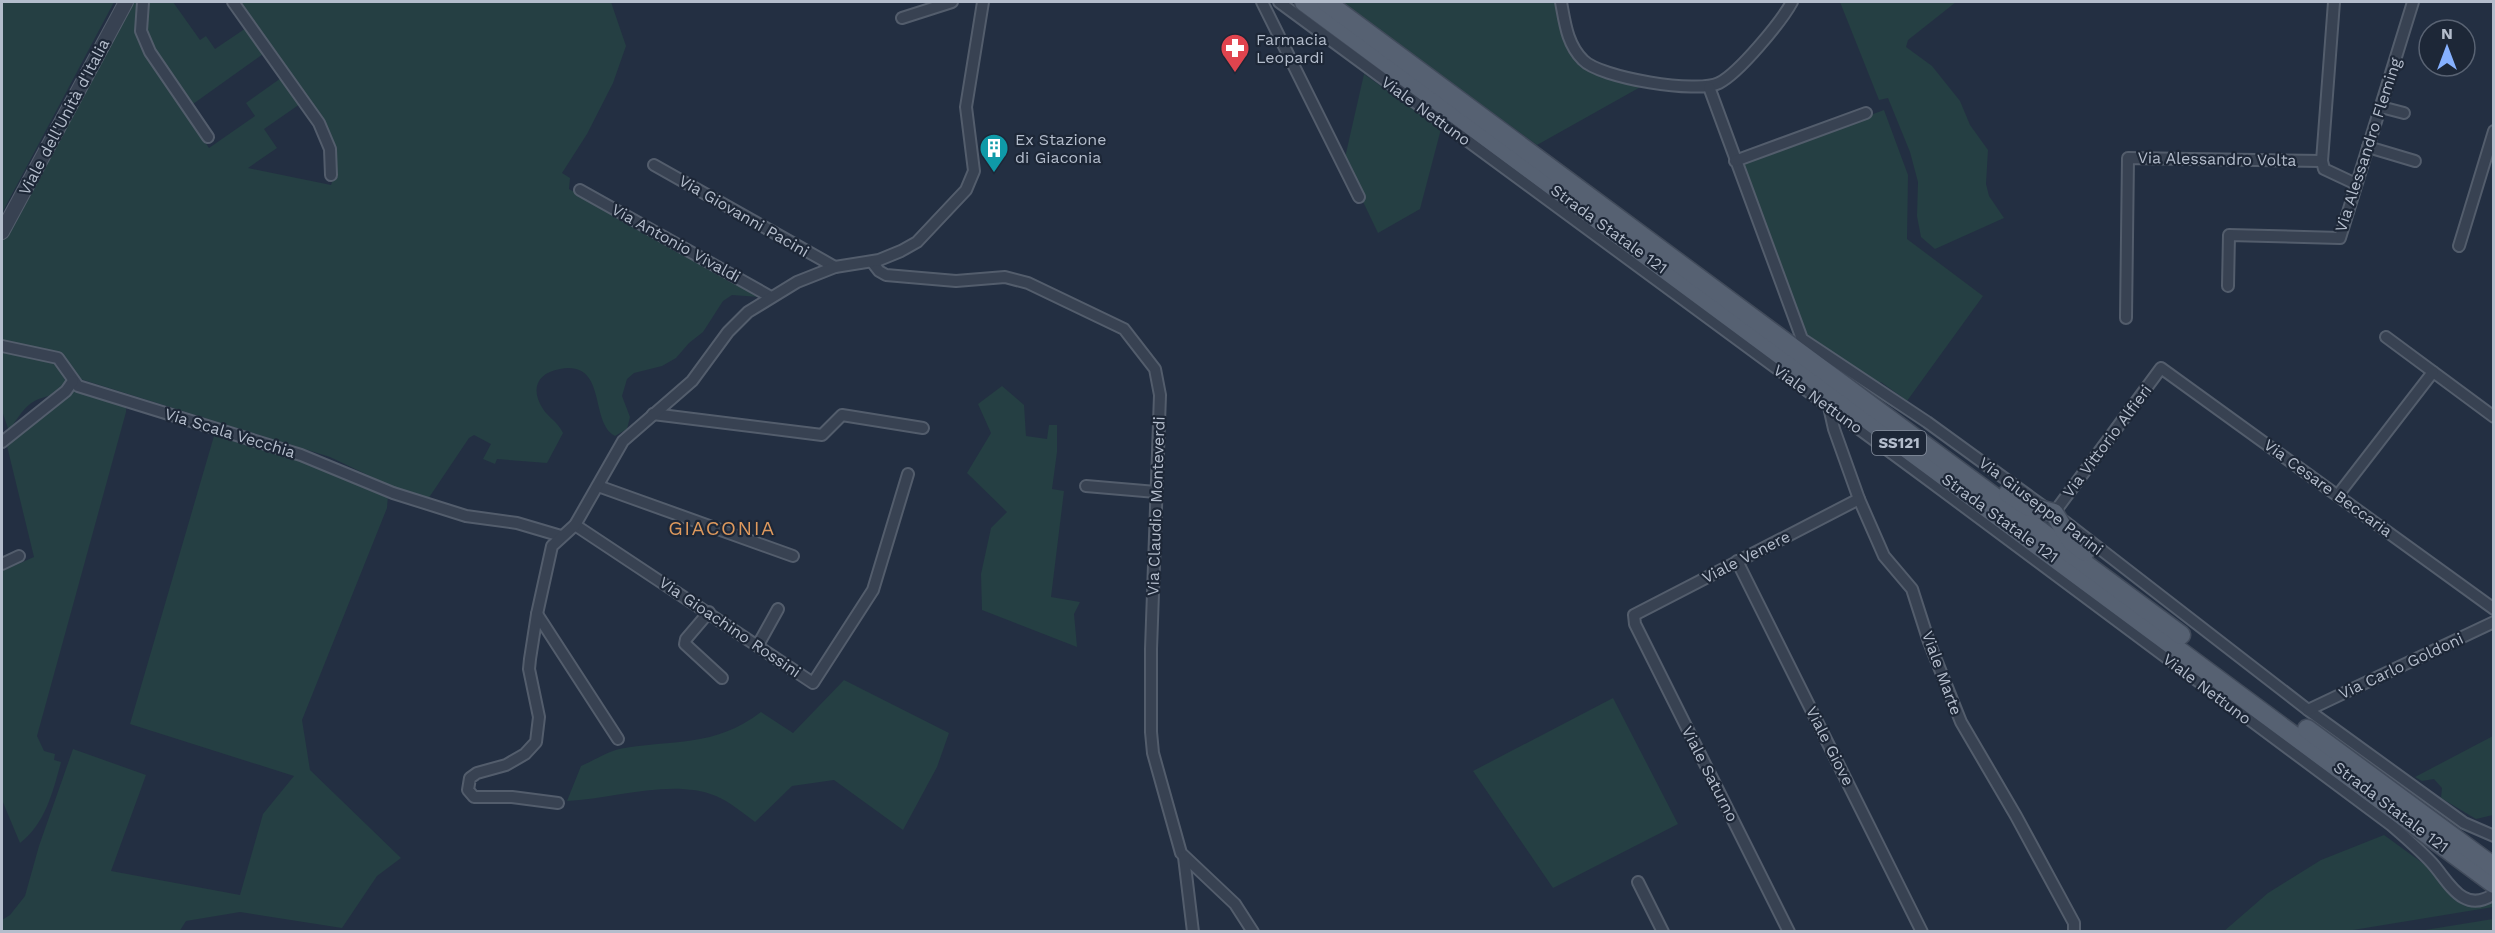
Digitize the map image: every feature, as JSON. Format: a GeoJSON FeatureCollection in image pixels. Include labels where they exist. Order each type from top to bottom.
{"type":"FeatureCollection","features":[{"type":"Feature","properties":{"kind":"main road","name":"Strada Statale 121"},"geometry":{"type":"LineString","coordinates":[[1304,2],[2493,884]]}},
{"type":"Feature","properties":{"kind":"main road","name":"Strada Statale 121"},"geometry":{"type":"LineString","coordinates":[[1326,2],[2493,867]]}},
{"type":"Feature","properties":{"kind":"main road"},"geometry":{"type":"LineString","coordinates":[[1895,424],[1926,435],[2027,506],[2054,513],[2071,541],[2121,581],[2140,605]]}},
{"type":"Feature","properties":{"kind":"street","name":"Viale dell'Unità d'Italia"},"geometry":{"type":"LineString","coordinates":[[2,232],[126,2]]}},
{"type":"Feature","properties":{"kind":"street"},"geometry":{"type":"LineString","coordinates":[[143,2],[141,31],[150,52],[208,137]]}},
{"type":"Feature","properties":{"kind":"street"},"geometry":{"type":"LineString","coordinates":[[233,2],[319,123],[330,149],[331,176]]}},
{"type":"Feature","properties":{"kind":"street"},"geometry":{"type":"LineString","coordinates":[[902,18],[952,2]]}},
{"type":"Feature","properties":{"kind":"street"},"geometry":{"type":"LineString","coordinates":[[558,803],[512,797],[474,797],[470,794],[467,785],[470,778],[477,773],[506,765],[525,754],[536,742],[539,717],[529,669],[537,614],[552,546],[575,525],[623,441],[692,381],[728,332],[748,312],[797,282],[834,267],[872,262],[901,251],[917,242],[966,190],[973,175],[973,156],[968,139],[966,107],[983,2]]}},
{"type":"Feature","properties":{"kind":"street"},"geometry":{"type":"LineString","coordinates":[[1262,2],[1359,197]]}},
{"type":"Feature","properties":{"kind":"street","name":"Viale Nettuno"},"geometry":{"type":"LineString","coordinates":[[1279,2],[2391,825],[2432,863],[2460,896],[2470,900],[2480,900],[2493,894]]}},
{"type":"Feature","properties":{"kind":"street"},"geometry":{"type":"LineString","coordinates":[[1561,2],[1566,33],[1584,62],[1597,70],[1683,86],[1709,87],[1730,76],[1784,16],[1792,2]]}},
{"type":"Feature","properties":{"kind":"street"},"geometry":{"type":"LineString","coordinates":[[2334,2],[2322,161],[2324,169],[2356,184]]}},
{"type":"Feature","properties":{"kind":"street","name":"Via Alessandro Fleming"},"geometry":{"type":"LineString","coordinates":[[2228,286],[2229,235],[2340,238],[2413,2]]}},
{"type":"Feature","properties":{"kind":"street","name":"Via Giuseppe Parini"},"geometry":{"type":"LineString","coordinates":[[1709,87],[1802,339],[1927,422],[2054,513],[2308,710],[2464,823],[2493,836]]}},
{"type":"Feature","properties":{"kind":"street"},"geometry":{"type":"LineString","coordinates":[[2380,106],[2404,113]]}},
{"type":"Feature","properties":{"kind":"street"},"geometry":{"type":"LineString","coordinates":[[1735,161],[1866,113]]}},
{"type":"Feature","properties":{"kind":"street"},"geometry":{"type":"LineString","coordinates":[[2459,246],[2493,132]]}},
{"type":"Feature","properties":{"kind":"street"},"geometry":{"type":"LineString","coordinates":[[2368,147],[2415,161]]}},
{"type":"Feature","properties":{"kind":"street","name":"Via Alessandro Volta"},"geometry":{"type":"LineString","coordinates":[[2126,318],[2128,158],[2322,161]]}},
{"type":"Feature","properties":{"kind":"street","name":"Via Giovanni Pacini"},"geometry":{"type":"LineString","coordinates":[[654,165],[834,267]]}},
{"type":"Feature","properties":{"kind":"street","name":"Via Antonio Vivaldi"},"geometry":{"type":"LineString","coordinates":[[580,190],[771,297]]}},
{"type":"Feature","properties":{"kind":"street","name":"Via Claudio Monteverdi"},"geometry":{"type":"LineString","coordinates":[[872,262],[886,275],[956,281],[1015,279],[1028,283],[1124,329],[1155,369],[1160,394],[1151,732],[1159,779],[1181,853],[1235,904],[1253,932]]}},
{"type":"Feature","properties":{"kind":"street"},"geometry":{"type":"LineString","coordinates":[[2386,337],[2493,417]]}},
{"type":"Feature","properties":{"kind":"street","name":"Via Scala Vecchia"},"geometry":{"type":"LineString","coordinates":[[2,346],[58,358],[78,386],[301,455],[393,493],[466,516],[517,524],[561,536]]}},
{"type":"Feature","properties":{"kind":"street","name":"Via Vittorio Alfieri"},"geometry":{"type":"LineString","coordinates":[[2054,513],[2161,368]]}},
{"type":"Feature","properties":{"kind":"street","name":"Via Cesare Beccaria"},"geometry":{"type":"LineString","coordinates":[[2161,368],[2493,609]]}},
{"type":"Feature","properties":{"kind":"street"},"geometry":{"type":"LineString","coordinates":[[2338,495],[2433,372]]}},
{"type":"Feature","properties":{"kind":"street"},"geometry":{"type":"LineString","coordinates":[[2,442],[66,391],[73,381]]}},
{"type":"Feature","properties":{"kind":"street","name":"Viale Marte"},"geometry":{"type":"LineString","coordinates":[[1829,407],[1834,429],[1859,499],[1884,556],[1912,589],[1929,642],[1961,722],[2064,904],[2074,923],[2074,932]]}},
{"type":"Feature","properties":{"kind":"street"},"geometry":{"type":"LineString","coordinates":[[653,414],[822,435],[842,415],[923,428]]}},
{"type":"Feature","properties":{"kind":"street","name":"Via Gioachino Rossini"},"geometry":{"type":"LineString","coordinates":[[575,525],[813,682],[873,590],[908,474]]}},
{"type":"Feature","properties":{"kind":"street"},"geometry":{"type":"LineString","coordinates":[[598,486],[793,556]]}},
{"type":"Feature","properties":{"kind":"street"},"geometry":{"type":"LineString","coordinates":[[1086,486],[1156,492]]}},
{"type":"Feature","properties":{"kind":"street","name":"Viale Venere"},"geometry":{"type":"LineString","coordinates":[[1634,615],[1859,499]]}},
{"type":"Feature","properties":{"kind":"street"},"geometry":{"type":"LineString","coordinates":[[2,564],[19,556]]}},
{"type":"Feature","properties":{"kind":"street","name":"Viale Giove"},"geometry":{"type":"LineString","coordinates":[[1737,561],[1922,932]]}},
{"type":"Feature","properties":{"kind":"street"},"geometry":{"type":"LineString","coordinates":[[758,645],[778,609]]}},
{"type":"Feature","properties":{"kind":"street"},"geometry":{"type":"LineString","coordinates":[[709,612],[686,639],[685,644],[722,678]]}},
{"type":"Feature","properties":{"kind":"street"},"geometry":{"type":"LineString","coordinates":[[537,614],[618,739]]}},
{"type":"Feature","properties":{"kind":"street","name":"Viale Saturno"},"geometry":{"type":"LineString","coordinates":[[1634,615],[1635,624],[1789,932]]}},
{"type":"Feature","properties":{"kind":"street","name":"Via Carlo Goldoni"},"geometry":{"type":"LineString","coordinates":[[2308,710],[2493,622]]}},
{"type":"Feature","properties":{"kind":"street"},"geometry":{"type":"LineString","coordinates":[[1184,856],[1193,932]]}},
{"type":"Feature","properties":{"kind":"street"},"geometry":{"type":"LineString","coordinates":[[1638,882],[1663,932]]}},
{"type":"Feature","properties":{"kind":"green space"},"geometry":{"type":"Polygon","coordinates":[[[2,2],[114,2],[2,213],[2,2]]]}},
{"type":"Feature","properties":{"kind":"green space"},"geometry":{"type":"Polygon","coordinates":[[[133,2],[140,2],[147,54],[209,148],[255,116],[246,103],[281,78],[300,104],[264,129],[277,148],[248,168],[331,185],[337,168],[331,137],[310,100],[239,2],[611,2],[626,46],[613,83],[587,134],[562,173],[570,178],[569,189],[761,295],[759,297],[732,295],[723,301],[703,332],[676,358],[662,366],[634,373],[627,379],[622,396],[630,417],[627,429],[615,436],[607,429],[602,419],[592,383],[585,374],[575,369],[560,369],[546,374],[538,383],[539,402],[563,433],[547,463],[497,459],[495,464],[483,459],[491,444],[474,435],[469,438],[428,499],[397,489],[330,457],[77,378],[63,355],[2,342],[2,242],[42,174],[133,2]]]}},
{"type":"Feature","properties":{"kind":"green space"},"geometry":{"type":"Polygon","coordinates":[[[145,2],[173,2],[200,40],[206,36],[215,49],[246,28],[263,54],[193,104],[173,82],[149,42],[145,30],[145,2]]]}},
{"type":"Feature","properties":{"kind":"green space"},"geometry":{"type":"Polygon","coordinates":[[[1340,2],[1556,2],[1564,39],[1571,53],[1580,63],[1606,77],[1644,85],[1537,145],[1340,2]]]}},
{"type":"Feature","properties":{"kind":"green space"},"geometry":{"type":"Polygon","coordinates":[[[1840,2],[1956,2],[1908,40],[1906,47],[1932,66],[1960,101],[1970,125],[1988,150],[1986,184],[1989,196],[2004,218],[1935,249],[1921,237],[1917,216],[1918,182],[1910,152],[1888,98],[1879,100],[1840,2]]]}},
{"type":"Feature","properties":{"kind":"green space"},"geometry":{"type":"Polygon","coordinates":[[[1364,74],[1441,129],[1420,209],[1378,233],[1344,162],[1364,74]]]}},
{"type":"Feature","properties":{"kind":"green space"},"geometry":{"type":"Polygon","coordinates":[[[1884,110],[1908,175],[1907,239],[1983,296],[1907,401],[1881,382],[1877,385],[1806,338],[1741,165],[1745,161],[1884,110]]]}},
{"type":"Feature","properties":{"kind":"green space"},"geometry":{"type":"Polygon","coordinates":[[[2,351],[56,362],[66,382],[54,394],[35,401],[27,407],[9,431],[2,411],[2,351]]]}},
{"type":"Feature","properties":{"kind":"green space"},"geometry":{"type":"Polygon","coordinates":[[[1002,386],[1024,405],[1026,436],[1047,439],[1049,425],[1057,425],[1057,452],[1052,489],[1064,491],[1051,597],[1080,602],[1074,614],[1077,647],[982,610],[981,574],[991,528],[1007,512],[967,473],[991,433],[978,404],[1002,386]]]}},
{"type":"Feature","properties":{"kind":"green space"},"geometry":{"type":"Polygon","coordinates":[[[74,390],[126,406],[126,412],[37,736],[44,751],[55,754],[54,760],[61,762],[42,817],[36,827],[20,843],[2,800],[2,571],[34,557],[7,446],[74,390]]]}},
{"type":"Feature","properties":{"kind":"green space"},"geometry":{"type":"Polygon","coordinates":[[[214,436],[297,459],[388,495],[387,508],[302,720],[310,770],[401,858],[377,876],[342,928],[240,912],[186,921],[179,932],[2,931],[2,920],[10,915],[25,896],[39,846],[73,749],[146,775],[111,871],[240,895],[263,814],[294,776],[130,724],[214,436]]]}},
{"type":"Feature","properties":{"kind":"green space"},"geometry":{"type":"Polygon","coordinates":[[[844,680],[949,733],[937,767],[903,830],[834,780],[792,786],[755,822],[731,804],[699,791],[662,789],[567,801],[581,766],[619,749],[710,737],[744,724],[761,712],[793,733],[844,680]]]}},
{"type":"Feature","properties":{"kind":"green space"},"geometry":{"type":"Polygon","coordinates":[[[1613,698],[1678,824],[1553,888],[1473,771],[1613,698]]]}},
{"type":"Feature","properties":{"kind":"green space"},"geometry":{"type":"Polygon","coordinates":[[[2493,736],[2493,815],[2476,819],[2441,798],[2442,788],[2434,779],[2422,781],[2415,777],[2493,736]]]}},
{"type":"Feature","properties":{"kind":"green space"},"geometry":{"type":"Polygon","coordinates":[[[2384,835],[2428,867],[2456,899],[2464,904],[2476,905],[2493,899],[2493,907],[2347,931],[2223,932],[2268,893],[2321,860],[2384,835]]]}},
{"type":"Feature","properties":{"kind":"green space"},"geometry":{"type":"Polygon","coordinates":[[[2493,919],[2493,931],[2419,931],[2493,919]]]}},
{"type":"Feature","properties":{"kind":"place","name":"Farmacia Leopardi"},"geometry":{"type":"Point","coordinates":[1235,74]}},
{"type":"Feature","properties":{"kind":"place","name":"Ex Stazione di Giaconia"},"geometry":{"type":"Point","coordinates":[994,174]}},
{"type":"Feature","properties":{"kind":"district","name":"GIACONIA"},"geometry":{"type":"Point","coordinates":[722,528]}}]}
